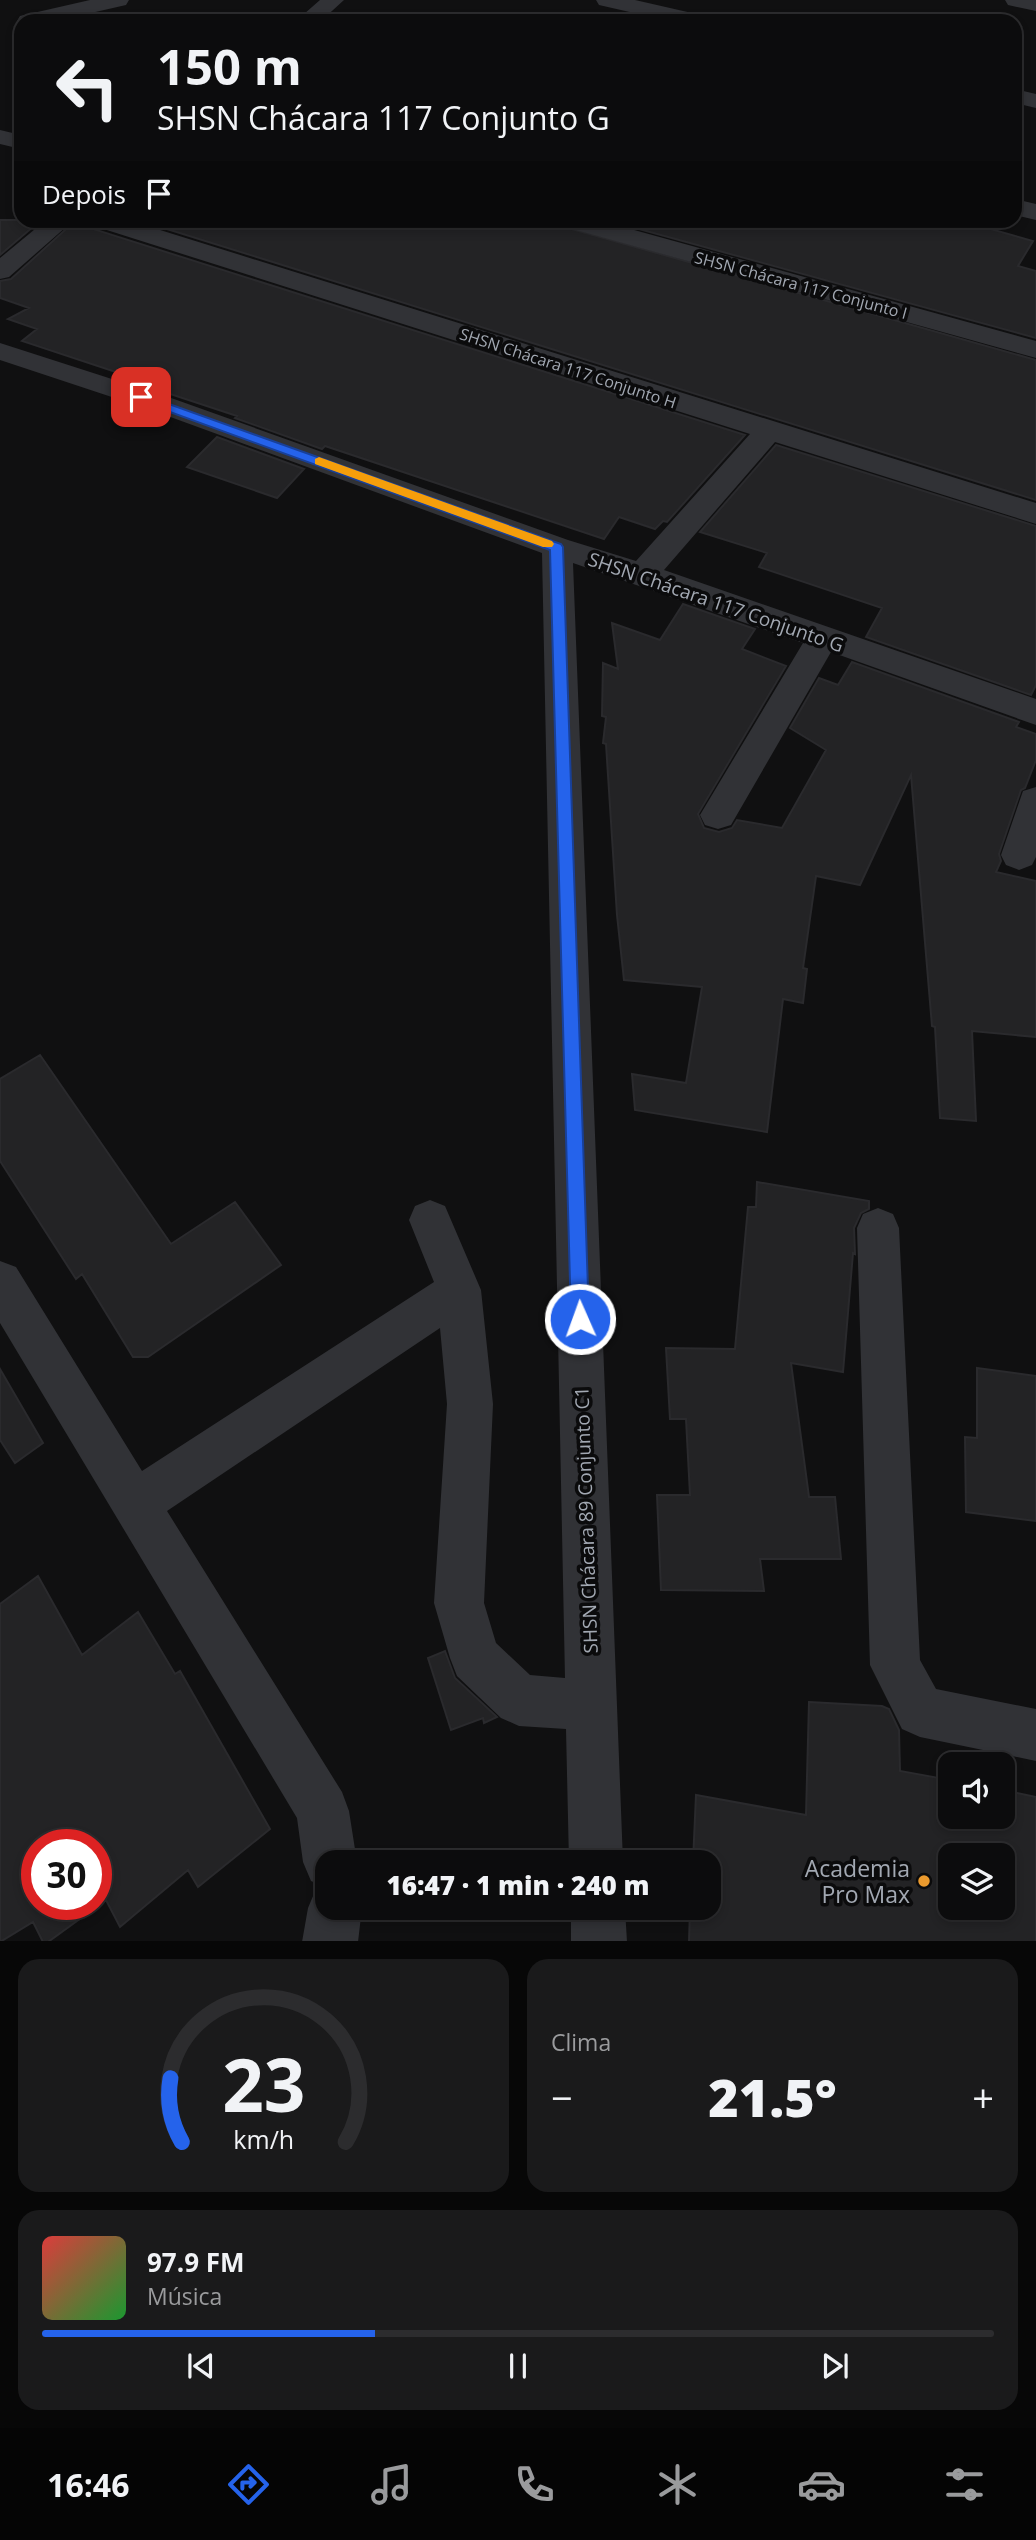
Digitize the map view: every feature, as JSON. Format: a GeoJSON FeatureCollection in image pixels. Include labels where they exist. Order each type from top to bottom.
{"type":"FeatureCollection","features":[{"type":"Feature","properties":{"kind":"street"},"geometry":{"type":"LineString","coordinates":[[54,14],[118,0]]}},
{"type":"Feature","properties":{"kind":"street"},"geometry":{"type":"LineString","coordinates":[[316,14],[333,0]]}},
{"type":"Feature","properties":{"kind":"street"},"geometry":{"type":"LineString","coordinates":[[607,0],[666,14]]}},
{"type":"Feature","properties":{"kind":"street"},"geometry":{"type":"LineString","coordinates":[[1016,0],[1036,4]]}},
{"type":"Feature","properties":{"kind":"street"},"geometry":{"type":"LineString","coordinates":[[0,271],[52,228]]}},
{"type":"Feature","properties":{"kind":"street","name":"SHSN Chácara 117 Conjunto H"},"geometry":{"type":"LineString","coordinates":[[125,228],[1036,514]]}},
{"type":"Feature","properties":{"kind":"street","name":"SHSN Chácara 117 Conjunto I"},"geometry":{"type":"LineString","coordinates":[[596,228],[1036,350]]}},
{"type":"Feature","properties":{"kind":"street","name":"SHSN Chácara 117 Conjunto G"},"geometry":{"type":"LineString","coordinates":[[0,351],[164,405],[557,547],[642,574],[1036,712]]}},
{"type":"Feature","properties":{"kind":"street"},"geometry":{"type":"LineString","coordinates":[[642,574],[768,432]]}},
{"type":"Feature","properties":{"kind":"street","name":"SHSN Chácara 89 Conjunto C1"},"geometry":{"type":"LineString","coordinates":[[557,547],[596,1850]]}},
{"type":"Feature","properties":{"kind":"street"},"geometry":{"type":"LineString","coordinates":[[719,816],[822,639]]}},
{"type":"Feature","properties":{"kind":"street"},"geometry":{"type":"LineString","coordinates":[[1018,855],[1036,801]]}},
{"type":"Feature","properties":{"kind":"street"},"geometry":{"type":"LineString","coordinates":[[430,1220],[459,1290],[470,1404],[459,1604],[475,1658],[519,1699],[592,1705]]}},
{"type":"Feature","properties":{"kind":"street"},"geometry":{"type":"LineString","coordinates":[[878,1228],[895,1665],[920,1711],[1036,1735]]}},
{"type":"Feature","properties":{"kind":"street"},"geometry":{"type":"LineString","coordinates":[[0,1282],[323,1811],[328,1850]]}},
{"type":"Feature","properties":{"kind":"street"},"geometry":{"type":"LineString","coordinates":[[135,1504],[459,1290]]}},
{"type":"Feature","properties":{"kind":"street"},"geometry":{"type":"LineString","coordinates":[[330,1941],[333,1920]]}},
{"type":"Feature","properties":{"kind":"street"},"geometry":{"type":"LineString","coordinates":[[598,1920],[599,1941]]}},
{"type":"Feature","properties":{"kind":"building"},"geometry":{"type":"Polygon","coordinates":[[[0,220],[14,220],[14,228],[32,228],[0,255],[0,220]]]}},
{"type":"Feature","properties":{"kind":"building"},"geometry":{"type":"Polygon","coordinates":[[[67,228],[90,228],[745,435],[667,522],[663,521],[655,529],[619,517],[604,539],[325,446],[322,449],[235,418],[237,416],[137,383],[140,380],[22,341],[37,329],[8,319],[29,308],[0,298],[0,281],[11,279],[67,228]]]}},
{"type":"Feature","properties":{"kind":"building"},"geometry":{"type":"Polygon","coordinates":[[[164,228],[568,228],[1036,360],[1036,500],[164,228]]]}},
{"type":"Feature","properties":{"kind":"building"},"geometry":{"type":"Polygon","coordinates":[[[987,228],[1033,241],[1018,266],[1036,271],[1036,338],[639,229],[987,228]]]}},
{"type":"Feature","properties":{"kind":"building"},"geometry":{"type":"Polygon","coordinates":[[[217,437],[304,469],[277,498],[187,467],[217,437]]]}},
{"type":"Feature","properties":{"kind":"building"},"geometry":{"type":"Polygon","coordinates":[[[776,445],[1036,526],[1036,685],[1031,695],[866,637],[882,608],[759,567],[767,553],[700,532],[776,445]]]}},
{"type":"Feature","properties":{"kind":"building"},"geometry":{"type":"Polygon","coordinates":[[[683,604],[755,629],[742,649],[786,666],[698,814],[704,828],[719,832],[732,828],[737,820],[782,828],[826,750],[790,728],[819,678],[838,685],[852,662],[1019,722],[1016,727],[1036,734],[1036,760],[1025,788],[1021,790],[999,854],[1001,861],[996,872],[1036,881],[1036,1037],[972,1031],[976,1121],[940,1118],[935,1027],[932,1026],[911,775],[860,885],[816,876],[803,968],[807,969],[803,1003],[783,999],[767,1132],[635,1110],[632,1074],[686,1083],[702,987],[624,980],[606,744],[603,743],[606,717],[602,716],[603,663],[618,669],[612,623],[660,640],[683,604]]]}},
{"type":"Feature","properties":{"kind":"building"},"geometry":{"type":"Polygon","coordinates":[[[40,1055],[171,1244],[235,1202],[281,1265],[148,1357],[133,1357],[82,1274],[76,1279],[0,1161],[0,1079],[40,1055]]]}},
{"type":"Feature","properties":{"kind":"building"},"geometry":{"type":"Polygon","coordinates":[[[757,1182],[869,1201],[869,1209],[861,1213],[854,1228],[855,1254],[853,1253],[843,1372],[791,1363],[809,1497],[835,1497],[841,1559],[760,1559],[764,1591],[661,1590],[657,1495],[690,1495],[686,1419],[670,1419],[666,1348],[735,1349],[748,1207],[756,1207],[757,1182]]]}},
{"type":"Feature","properties":{"kind":"building"},"geometry":{"type":"Polygon","coordinates":[[[977,1368],[1036,1376],[1036,1521],[966,1512],[965,1437],[977,1438],[977,1368]]]}},
{"type":"Feature","properties":{"kind":"building"},"geometry":{"type":"Polygon","coordinates":[[[0,1369],[43,1443],[15,1463],[0,1440],[0,1369]]]}},
{"type":"Feature","properties":{"kind":"building"},"geometry":{"type":"Polygon","coordinates":[[[38,1576],[82,1655],[138,1612],[175,1674],[180,1671],[270,1829],[198,1887],[188,1870],[120,1927],[112,1912],[112,1829],[21,1829],[21,1920],[78,1920],[49,1941],[42,1941],[33,1922],[2,1941],[0,1604],[38,1576]]]}},
{"type":"Feature","properties":{"kind":"building"},"geometry":{"type":"Polygon","coordinates":[[[445,1651],[455,1678],[497,1717],[484,1723],[483,1718],[451,1730],[428,1658],[445,1651]]]}},
{"type":"Feature","properties":{"kind":"building"},"geometry":{"type":"Polygon","coordinates":[[[809,1702],[882,1706],[889,1709],[899,1730],[900,1771],[938,1778],[938,1829],[1015,1829],[1015,1793],[1036,1797],[1036,1941],[689,1941],[690,1920],[721,1920],[721,1850],[694,1850],[696,1795],[806,1815],[809,1702]]]}},
{"type":"Feature","properties":{"kind":"slow traffic"},"geometry":{"type":"LineString","coordinates":[[319,461],[548,544]]}},
{"type":"Feature","properties":{"kind":"place","name":"Academia Pro Max"},"geometry":{"type":"Point","coordinates":[924,1881]}},
{"type":"Feature","properties":{"kind":"route"},"geometry":{"type":"LineString","coordinates":[[141,397],[557,547],[580,1319]]}}]}
